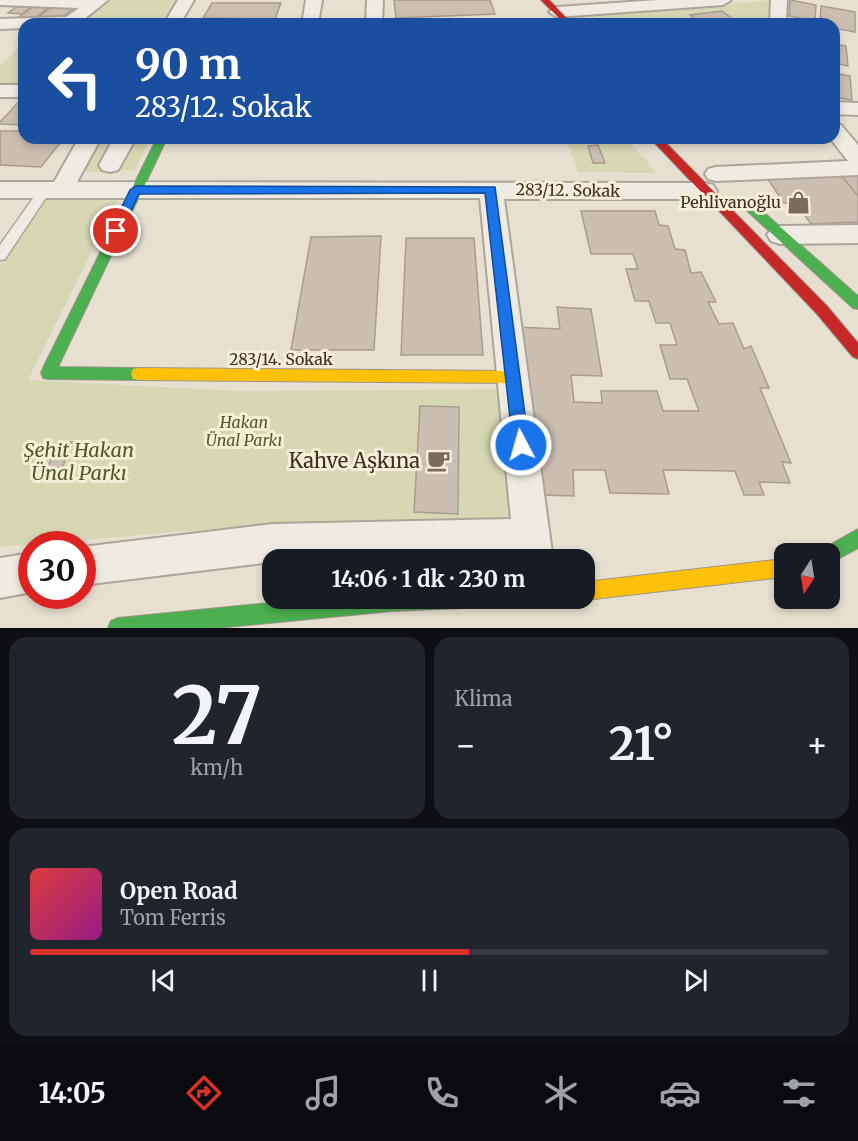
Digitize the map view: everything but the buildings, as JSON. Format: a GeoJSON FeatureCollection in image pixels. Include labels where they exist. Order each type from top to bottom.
{"type":"FeatureCollection","features":[{"type":"Feature","properties":{"kind":"main road"},"geometry":{"type":"LineString","coordinates":[[545,0],[563,18]]}},
{"type":"Feature","properties":{"kind":"main road"},"geometry":{"type":"LineString","coordinates":[[136,190],[159,144]]}},
{"type":"Feature","properties":{"kind":"main road"},"geometry":{"type":"LineString","coordinates":[[664,144],[719,183],[858,304]]}},
{"type":"Feature","properties":{"kind":"main road"},"geometry":{"type":"LineString","coordinates":[[719,183],[858,353]]}},
{"type":"Feature","properties":{"kind":"main road","name":"283/14. Sokak"},"geometry":{"type":"LineString","coordinates":[[136,190],[48,373],[514,377]]}},
{"type":"Feature","properties":{"kind":"main road"},"geometry":{"type":"LineString","coordinates":[[840,548],[858,538]]}},
{"type":"Feature","properties":{"kind":"main road"},"geometry":{"type":"LineString","coordinates":[[595,590],[774,569]]}},
{"type":"Feature","properties":{"kind":"main road"},"geometry":{"type":"LineString","coordinates":[[118,628],[311,609]]}},
{"type":"Feature","properties":{"kind":"street"},"geometry":{"type":"LineString","coordinates":[[0,0],[102,3]]}},
{"type":"Feature","properties":{"kind":"street"},"geometry":{"type":"LineString","coordinates":[[176,18],[186,0]]}},
{"type":"Feature","properties":{"kind":"street"},"geometry":{"type":"LineString","coordinates":[[192,18],[202,0]]}},
{"type":"Feature","properties":{"kind":"street"},"geometry":{"type":"LineString","coordinates":[[311,18],[314,0]]}},
{"type":"Feature","properties":{"kind":"street"},"geometry":{"type":"LineString","coordinates":[[374,18],[375,0]]}},
{"type":"Feature","properties":{"kind":"street"},"geometry":{"type":"LineString","coordinates":[[557,12],[632,3],[723,0]]}},
{"type":"Feature","properties":{"kind":"street"},"geometry":{"type":"LineString","coordinates":[[778,18],[779,0]]}},
{"type":"Feature","properties":{"kind":"street"},"geometry":{"type":"LineString","coordinates":[[77,18],[102,3]]}},
{"type":"Feature","properties":{"kind":"street"},"geometry":{"type":"LineString","coordinates":[[93,18],[102,3]]}},
{"type":"Feature","properties":{"kind":"street"},"geometry":{"type":"LineString","coordinates":[[0,24],[18,23]]}},
{"type":"Feature","properties":{"kind":"street"},"geometry":{"type":"LineString","coordinates":[[0,91],[18,91]]}},
{"type":"Feature","properties":{"kind":"street"},"geometry":{"type":"LineString","coordinates":[[840,108],[858,109]]}},
{"type":"Feature","properties":{"kind":"street"},"geometry":{"type":"LineString","coordinates":[[840,136],[858,159]]}},
{"type":"Feature","properties":{"kind":"street"},"geometry":{"type":"LineString","coordinates":[[53,189],[86,144]]}},
{"type":"Feature","properties":{"kind":"street"},"geometry":{"type":"LineString","coordinates":[[110,165],[122,144]]}},
{"type":"Feature","properties":{"kind":"street","name":"283/12. Sokak"},"geometry":{"type":"LineString","coordinates":[[0,190],[491,189],[719,183],[858,168]]}},
{"type":"Feature","properties":{"kind":"street"},"geometry":{"type":"LineString","coordinates":[[96,564],[273,543],[533,548],[491,189]]}},
{"type":"Feature","properties":{"kind":"street"},"geometry":{"type":"LineString","coordinates":[[780,235],[858,234]]}},
{"type":"Feature","properties":{"kind":"street"},"geometry":{"type":"LineString","coordinates":[[0,578],[18,575]]}},
{"type":"Feature","properties":{"kind":"lane"},"geometry":{"type":"LineString","coordinates":[[0,255],[53,189]]}},
{"type":"Feature","properties":{"kind":"green space"},"geometry":{"type":"Polygon","coordinates":[[[100,0],[195,0],[184,18],[75,18],[100,0]]]}},
{"type":"Feature","properties":{"kind":"green space"},"geometry":{"type":"Polygon","coordinates":[[[772,0],[771,18],[572,17],[772,0]]]}},
{"type":"Feature","properties":{"kind":"green space"},"geometry":{"type":"Polygon","coordinates":[[[18,48],[18,83],[0,84],[0,66],[18,48]]]}},
{"type":"Feature","properties":{"kind":"green space"},"geometry":{"type":"Polygon","coordinates":[[[98,144],[148,144],[135,170],[82,172],[98,144]]]}},
{"type":"Feature","properties":{"kind":"green space"},"geometry":{"type":"Polygon","coordinates":[[[568,144],[631,144],[657,173],[578,172],[568,144]]]}},
{"type":"Feature","properties":{"kind":"green space","name":"Şehit Hakan Ünal Parkı"},"geometry":{"type":"Polygon","coordinates":[[[42,200],[117,200],[28,380],[240,391],[504,389],[514,527],[223,528],[96,539],[96,531],[18,531],[18,545],[0,547],[0,265],[42,200]]]}},
{"type":"Feature","properties":{"kind":"traffic: fast"},"geometry":{"type":"LineString","coordinates":[[138,374],[48,373],[159,144]]}},
{"type":"Feature","properties":{"kind":"traffic: fast"},"geometry":{"type":"LineString","coordinates":[[748,205],[858,304]]}},
{"type":"Feature","properties":{"kind":"traffic: fast"},"geometry":{"type":"LineString","coordinates":[[840,548],[858,538]]}},
{"type":"Feature","properties":{"kind":"traffic: fast"},"geometry":{"type":"LineString","coordinates":[[118,628],[311,609]]}},
{"type":"Feature","properties":{"kind":"traffic: slow"},"geometry":{"type":"LineString","coordinates":[[138,374],[514,377]]}},
{"type":"Feature","properties":{"kind":"traffic: slow"},"geometry":{"type":"LineString","coordinates":[[595,590],[774,569]]}},
{"type":"Feature","properties":{"kind":"traffic: jam"},"geometry":{"type":"LineString","coordinates":[[545,0],[563,18]]}},
{"type":"Feature","properties":{"kind":"traffic: jam"},"geometry":{"type":"LineString","coordinates":[[661,144],[822,310],[858,353]]}},
{"type":"Feature","properties":{"kind":"place","name":"Pehlivanoğlu"},"geometry":{"type":"Point","coordinates":[799,202]}},
{"type":"Feature","properties":{"kind":"place","name":"Kahve Aşkına"},"geometry":{"type":"Point","coordinates":[438,460]}},
{"type":"Feature","properties":{"kind":"route"},"geometry":{"type":"LineString","coordinates":[[116,231],[136,190],[491,189],[521,445]]}},
{"type":"Feature","properties":{"kind":"park label","name":"Hakan Ünal Parkı"},"geometry":{"type":"Point","coordinates":[244,431]}}]}
